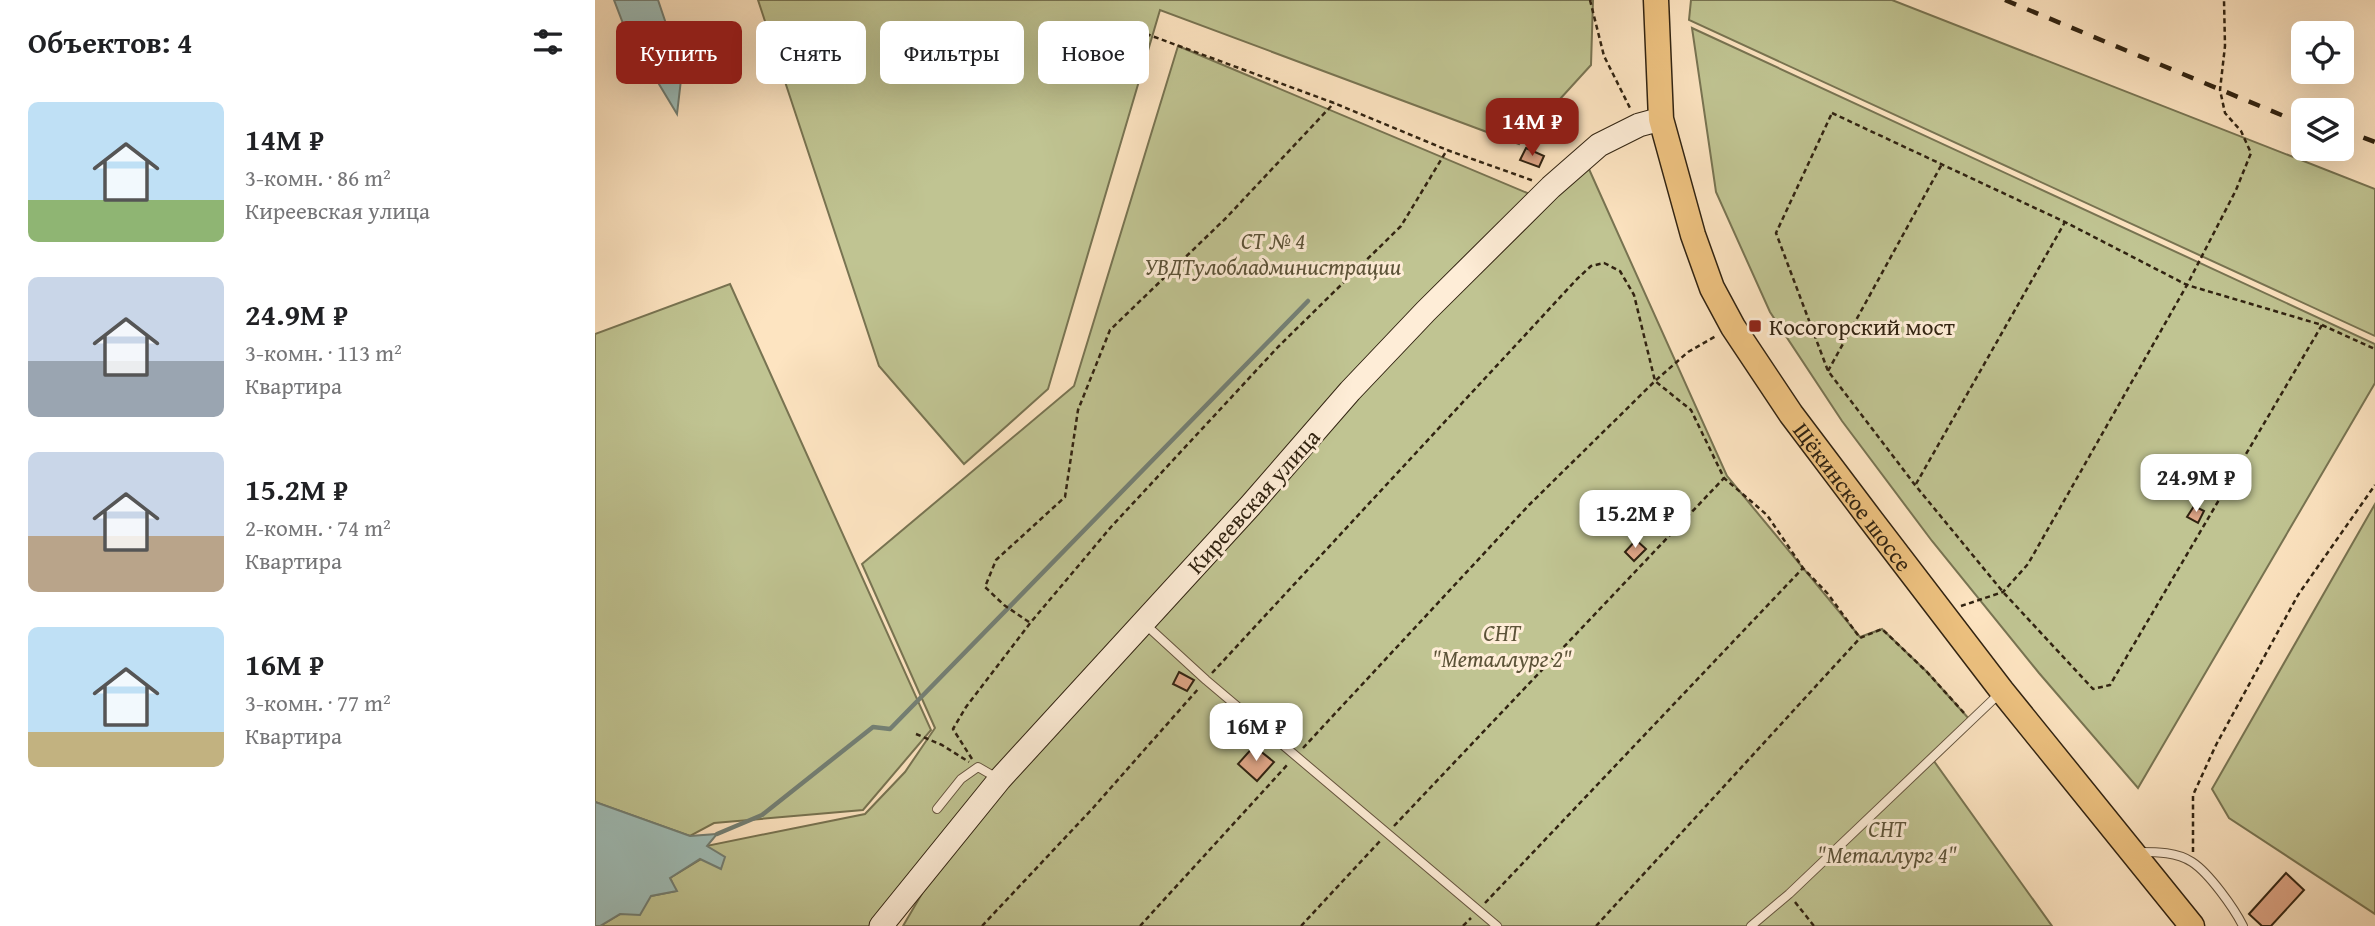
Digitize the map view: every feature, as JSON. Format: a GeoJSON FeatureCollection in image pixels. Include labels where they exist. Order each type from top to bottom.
{"type":"FeatureCollection","features":[{"type":"Feature","properties":{"kind":"main road","name":"Щёкинское шоссе"},"geometry":{"type":"LineString","coordinates":[[1656,0],[1650,122],[1712,288],[1733,327],[1791,414],[1942,612],[2192,926]]}},
{"type":"Feature","properties":{"kind":"street","name":"Киреевская улица"},"geometry":{"type":"LineString","coordinates":[[881,926],[1000,779],[1250,506],[1350,391],[1551,187],[1599,145],[1650,122]]}},
{"type":"Feature","properties":{"kind":"lane"},"geometry":{"type":"LineString","coordinates":[[1143,623],[1206,680],[1497,926]]}},
{"type":"Feature","properties":{"kind":"lane"},"geometry":{"type":"LineString","coordinates":[[1751,926],[1789,894],[2003,691]]}},
{"type":"Feature","properties":{"kind":"lane"},"geometry":{"type":"LineString","coordinates":[[937,810],[961,779],[978,767],[1000,779]]}},
{"type":"Feature","properties":{"kind":"lane"},"geometry":{"type":"LineString","coordinates":[[2134,852],[2164,852],[2192,862],[2232,904],[2243,926]]}},
{"type":"Feature","properties":{"kind":"path"},"geometry":{"type":"LineString","coordinates":[[1590,0],[1604,56],[1650,122]]}},
{"type":"Feature","properties":{"kind":"path"},"geometry":{"type":"LineString","coordinates":[[1942,612],[2003,592],[2028,564],[2187,285],[2236,190],[2251,153],[2241,131],[2225,113],[2220,90],[2225,46],[2224,0]]}},
{"type":"Feature","properties":{"kind":"path"},"geometry":{"type":"LineString","coordinates":[[1149,35],[1334,103],[1447,150],[1551,187]]}},
{"type":"Feature","properties":{"kind":"path"},"geometry":{"type":"LineString","coordinates":[[1031,622],[1004,606],[985,587],[996,559],[1065,497],[1078,410],[1110,330],[1227,218],[1334,103]]}},
{"type":"Feature","properties":{"kind":"path"},"geometry":{"type":"LineString","coordinates":[[2322,325],[2110,685],[2093,689],[2003,592],[1915,485],[1828,371],[1776,233],[1832,113],[2065,222],[2187,285],[2322,325],[2375,349]]}},
{"type":"Feature","properties":{"kind":"path"},"geometry":{"type":"LineString","coordinates":[[978,767],[953,729],[966,707],[1031,622],[1111,527],[1278,347],[1401,226],[1447,150]]}},
{"type":"Feature","properties":{"kind":"path"},"geometry":{"type":"LineString","coordinates":[[1828,371],[1943,164]]}},
{"type":"Feature","properties":{"kind":"path"},"geometry":{"type":"LineString","coordinates":[[1915,485],[2065,222]]}},
{"type":"Feature","properties":{"kind":"path"},"geometry":{"type":"LineString","coordinates":[[982,926],[1346,526],[1591,266],[1604,263],[1620,271],[1634,295],[1655,381],[1691,410],[1724,478],[1767,515],[1803,568],[1828,594],[1860,638]]}},
{"type":"Feature","properties":{"kind":"path"},"geometry":{"type":"LineString","coordinates":[[1140,926],[1529,505],[1688,352],[1733,327]]}},
{"type":"Feature","properties":{"kind":"path"},"geometry":{"type":"LineString","coordinates":[[1301,926],[1724,478]]}},
{"type":"Feature","properties":{"kind":"path"},"geometry":{"type":"LineString","coordinates":[[2192,862],[2193,795],[2216,745],[2298,595],[2375,485]]}},
{"type":"Feature","properties":{"kind":"path"},"geometry":{"type":"LineString","coordinates":[[1464,926],[1803,568]]}},
{"type":"Feature","properties":{"kind":"path"},"geometry":{"type":"LineString","coordinates":[[1596,926],[1860,638],[1882,629],[1927,672],[1970,720]]}},
{"type":"Feature","properties":{"kind":"path"},"geometry":{"type":"LineString","coordinates":[[916,734],[942,745],[978,767]]}},
{"type":"Feature","properties":{"kind":"path"},"geometry":{"type":"LineString","coordinates":[[1789,894],[1814,926]]}},
{"type":"Feature","properties":{"kind":"green space"},"geometry":{"type":"Polygon","coordinates":[[[758,0],[1593,0],[1591,65],[1519,144],[1160,10],[1149,47],[1149,21],[1038,21],[1038,84],[1138,84],[1048,389],[964,464],[879,366],[786,84],[866,84],[866,21],[765,21],[758,0]]]}},
{"type":"Feature","properties":{"kind":"green space"},"geometry":{"type":"Polygon","coordinates":[[[1691,0],[1892,0],[2291,156],[2291,161],[2303,161],[2375,189],[2375,336],[1689,20],[1691,0]]]}},
{"type":"Feature","properties":{"kind":"green space"},"geometry":{"type":"Polygon","coordinates":[[[1692,28],[2375,344],[2375,383],[2138,788],[2039,673],[1932,541],[1842,421],[1770,312],[1716,192],[1692,28]]]}},
{"type":"Feature","properties":{"kind":"green space","name":"СНТ \"Металлург 2\""},"geometry":{"type":"Polygon","coordinates":[[[1178,46],[1539,198],[1584,158],[1727,476],[1860,637],[1882,629],[1927,672],[1970,720],[1931,757],[2052,926],[903,926],[961,827],[881,926],[600,926],[651,896],[676,891],[670,878],[701,859],[706,846],[865,814],[905,772],[935,728],[862,564],[1074,386],[1178,46]]]}},
{"type":"Feature","properties":{"kind":"green space"},"geometry":{"type":"Polygon","coordinates":[[[730,284],[931,730],[863,810],[714,823],[690,836],[595,802],[595,334],[730,284]]]}},
{"type":"Feature","properties":{"kind":"green space"},"geometry":{"type":"Polygon","coordinates":[[[2375,504],[2375,914],[2229,818],[2212,789],[2375,504]]]}},
{"type":"Feature","properties":{"kind":"water"},"geometry":{"type":"Polygon","coordinates":[[[614,0],[658,0],[665,21],[622,21],[614,0]]]}},
{"type":"Feature","properties":{"kind":"water"},"geometry":{"type":"Polygon","coordinates":[[[659,84],[680,84],[677,114],[659,84]]]}},
{"type":"Feature","properties":{"kind":"water"},"geometry":{"type":"Polygon","coordinates":[[[595,802],[690,836],[717,834],[707,846],[725,857],[721,869],[700,859],[670,878],[677,891],[651,896],[640,915],[620,914],[600,926],[595,926],[595,802]]]}},
{"type":"Feature","properties":{"kind":"building"},"geometry":{"type":"Polygon","coordinates":[[[1526,148],[1544,156],[1539,167],[1520,160],[1526,148]]]}},
{"type":"Feature","properties":{"kind":"building"},"geometry":{"type":"Polygon","coordinates":[[[2194,506],[2204,511],[2198,523],[2187,517],[2194,506]]]}},
{"type":"Feature","properties":{"kind":"building"},"geometry":{"type":"Polygon","coordinates":[[[1636,540],[1646,549],[1634,561],[1625,552],[1636,540]]]}},
{"type":"Feature","properties":{"kind":"building"},"geometry":{"type":"Polygon","coordinates":[[[1179,672],[1194,680],[1187,691],[1173,684],[1179,672]]]}},
{"type":"Feature","properties":{"kind":"building"},"geometry":{"type":"Polygon","coordinates":[[[1254,746],[1274,762],[1257,781],[1238,764],[1254,746]]]}},
{"type":"Feature","properties":{"kind":"building"},"geometry":{"type":"Polygon","coordinates":[[[2286,873],[2304,890],[2271,926],[2262,926],[2249,914],[2286,873]]]}},
{"type":"Feature","properties":{"kind":"waterway"},"geometry":{"type":"LineString","coordinates":[[717,834],[762,815],[873,727],[890,729],[1308,301]]}},
{"type":"Feature","properties":{"kind":"railway"},"geometry":{"type":"LineString","coordinates":[[2005,0],[2291,119]]}},
{"type":"Feature","properties":{"kind":"railway"},"geometry":{"type":"LineString","coordinates":[[2354,134],[2375,142]]}},
{"type":"Feature","properties":{"kind":"place","name":"Косогорский мост"},"geometry":{"type":"Point","coordinates":[1755,326]}},
{"type":"Feature","properties":{"kind":"park label","name":"СТ № 4 УВДТулобладминистрации"},"geometry":{"type":"Point","coordinates":[1273,253]}},
{"type":"Feature","properties":{"kind":"park label","name":"СНТ \"Металлург 4\""},"geometry":{"type":"Point","coordinates":[1887,841]}}]}
